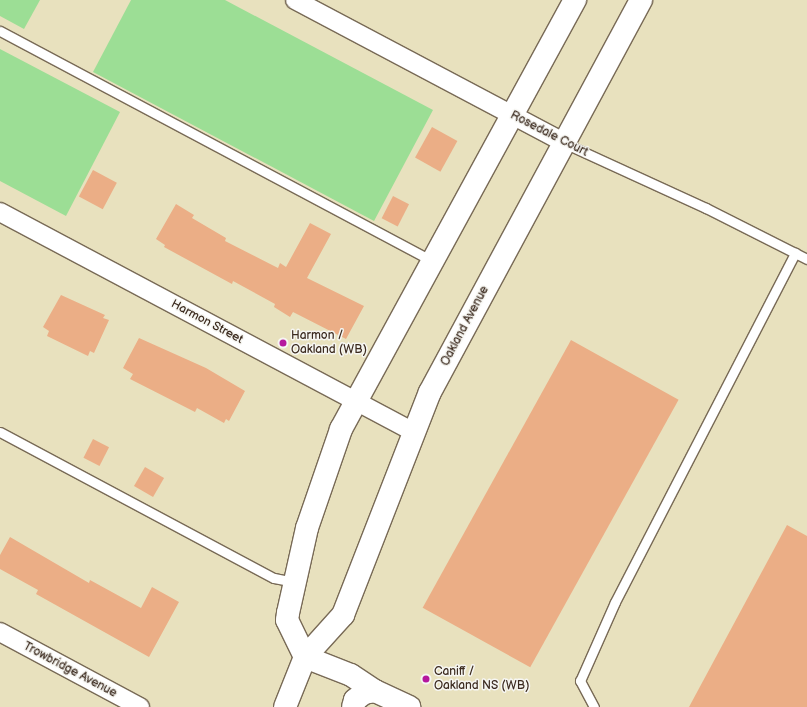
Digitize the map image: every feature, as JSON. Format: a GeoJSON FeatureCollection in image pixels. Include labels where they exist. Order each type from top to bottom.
{"type":"FeatureCollection","features":[{"type":"Feature","properties":{"kind":"street","name":"Rosedale Court"},"geometry":{"type":"LineString","coordinates":[[295,0],[563,142]]}},
{"type":"Feature","properties":{"kind":"street"},"geometry":{"type":"LineString","coordinates":[[409,707],[375,691],[351,675],[305,657],[287,620],[294,582],[321,483],[341,430],[575,0]]}},
{"type":"Feature","properties":{"kind":"street","name":"Oakland Avenue"},"geometry":{"type":"LineString","coordinates":[[291,705],[305,657],[343,615],[430,392],[563,142],[641,0]]}},
{"type":"Feature","properties":{"kind":"street","name":"Harmon Street"},"geometry":{"type":"LineString","coordinates":[[0,212],[414,432]]}},
{"type":"Feature","properties":{"kind":"street","name":"Trowbridge Avenue"},"geometry":{"type":"LineString","coordinates":[[0,632],[140,707]]}},
{"type":"Feature","properties":{"kind":"street"},"geometry":{"type":"LineString","coordinates":[[353,707],[355,700],[364,693],[375,691]]}},
{"type":"Feature","properties":{"kind":"lane"},"geometry":{"type":"LineString","coordinates":[[0,31],[433,261]]}},
{"type":"Feature","properties":{"kind":"lane","name":"Rosedale Court"},"geometry":{"type":"LineString","coordinates":[[563,142],[706,208],[807,259]]}},
{"type":"Feature","properties":{"kind":"lane"},"geometry":{"type":"LineString","coordinates":[[594,707],[580,681],[615,602],[795,253]]}},
{"type":"Feature","properties":{"kind":"lane"},"geometry":{"type":"LineString","coordinates":[[0,432],[274,578],[294,582]]}},
{"type":"Feature","properties":{"kind":"green space"},"geometry":{"type":"Polygon","coordinates":[[[0,0],[40,0],[24,29],[0,16],[0,0]]]}},
{"type":"Feature","properties":{"kind":"green space"},"geometry":{"type":"Polygon","coordinates":[[[131,0],[225,0],[433,110],[374,221],[93,72],[131,0]]]}},
{"type":"Feature","properties":{"kind":"green space"},"geometry":{"type":"Polygon","coordinates":[[[0,49],[120,112],[66,216],[0,181],[0,49]]]}},
{"type":"Feature","properties":{"kind":"building"},"geometry":{"type":"Polygon","coordinates":[[[432,127],[457,141],[440,172],[415,158],[432,127]]]}},
{"type":"Feature","properties":{"kind":"building"},"geometry":{"type":"Polygon","coordinates":[[[93,170],[117,183],[103,209],[79,196],[93,170]]]}},
{"type":"Feature","properties":{"kind":"building"},"geometry":{"type":"Polygon","coordinates":[[[393,196],[409,204],[398,226],[382,218],[393,196]]]}},
{"type":"Feature","properties":{"kind":"building"},"geometry":{"type":"Polygon","coordinates":[[[176,204],[194,215],[192,218],[226,238],[225,241],[278,268],[280,263],[286,267],[310,223],[331,234],[307,278],[364,306],[346,339],[293,312],[290,317],[274,307],[275,304],[233,281],[232,284],[164,247],[165,245],[156,239],[176,204]]]}},
{"type":"Feature","properties":{"kind":"building"},"geometry":{"type":"Polygon","coordinates":[[[61,295],[105,315],[103,318],[109,320],[94,353],[90,351],[88,356],[47,336],[49,331],[43,327],[61,295]]]}},
{"type":"Feature","properties":{"kind":"building"},"geometry":{"type":"Polygon","coordinates":[[[139,338],[206,368],[245,391],[229,421],[226,419],[224,423],[197,408],[195,412],[130,379],[133,374],[123,368],[139,338]]]}},
{"type":"Feature","properties":{"kind":"building"},"geometry":{"type":"Polygon","coordinates":[[[571,340],[679,400],[530,667],[423,608],[571,340]]]}},
{"type":"Feature","properties":{"kind":"building"},"geometry":{"type":"Polygon","coordinates":[[[93,439],[109,447],[100,466],[83,458],[93,439]]]}},
{"type":"Feature","properties":{"kind":"building"},"geometry":{"type":"Polygon","coordinates":[[[145,467],[164,478],[153,497],[134,486],[145,467]]]}},
{"type":"Feature","properties":{"kind":"building"},"geometry":{"type":"Polygon","coordinates":[[[787,525],[807,536],[807,707],[689,707],[787,525]]]}},
{"type":"Feature","properties":{"kind":"building"},"geometry":{"type":"Polygon","coordinates":[[[10,537],[89,583],[90,580],[141,608],[152,587],[179,602],[149,657],[36,594],[38,590],[0,569],[0,555],[10,537]]]}},
{"type":"Feature","properties":{"kind":"place","name":"Harmon / Oakland (WB)"},"geometry":{"type":"Point","coordinates":[283,343]}},
{"type":"Feature","properties":{"kind":"place","name":"Caniff / Oakland NS (WB)"},"geometry":{"type":"Point","coordinates":[426,679]}}]}
